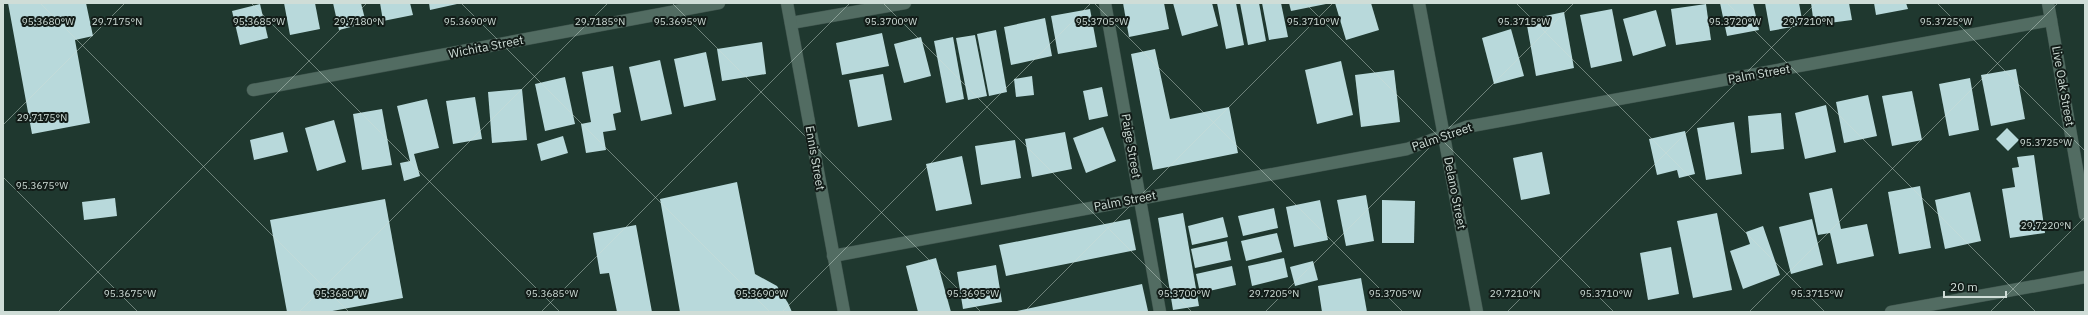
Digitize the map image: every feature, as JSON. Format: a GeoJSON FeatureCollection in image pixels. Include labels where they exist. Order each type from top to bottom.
{"type":"FeatureCollection","features":[{"type":"Feature","properties":{"kind":"street","name":"Wichita Street"},"geometry":{"type":"LineString","coordinates":[[253,90],[720,3]]}},
{"type":"Feature","properties":{"kind":"street","name":"Ennis Street"},"geometry":{"type":"LineString","coordinates":[[787,3],[844,312]]}},
{"type":"Feature","properties":{"kind":"street"},"geometry":{"type":"LineString","coordinates":[[791,23],[905,3]]}},
{"type":"Feature","properties":{"kind":"street","name":"Paige Street"},"geometry":{"type":"LineString","coordinates":[[1105,3],[1160,312]]}},
{"type":"Feature","properties":{"kind":"street","name":"Delano Street"},"geometry":{"type":"LineString","coordinates":[[1419,3],[1477,312]]}},
{"type":"Feature","properties":{"kind":"street","name":"Live Oak Street"},"geometry":{"type":"LineString","coordinates":[[2048,3],[2082,176],[2085,216]]}},
{"type":"Feature","properties":{"kind":"street","name":"Palm Street"},"geometry":{"type":"LineString","coordinates":[[833,256],[1407,149],[1466,127],[2051,20]]}},
{"type":"Feature","properties":{"kind":"street"},"geometry":{"type":"LineString","coordinates":[[1891,312],[2085,277]]}},
{"type":"Feature","properties":{"kind":"building"},"geometry":{"type":"Polygon","coordinates":[[[8,3],[86,3],[93,36],[75,40],[90,123],[32,134],[8,3]]]}},
{"type":"Feature","properties":{"kind":"building"},"geometry":{"type":"Polygon","coordinates":[[[284,3],[315,3],[320,29],[290,35],[284,3]]]}},
{"type":"Feature","properties":{"kind":"building"},"geometry":{"type":"Polygon","coordinates":[[[333,3],[361,3],[366,23],[339,30],[333,3]]]}},
{"type":"Feature","properties":{"kind":"building"},"geometry":{"type":"Polygon","coordinates":[[[380,3],[410,3],[413,15],[383,21],[380,3]]]}},
{"type":"Feature","properties":{"kind":"building"},"geometry":{"type":"Polygon","coordinates":[[[429,3],[457,3],[457,4],[430,10],[429,3]]]}},
{"type":"Feature","properties":{"kind":"building"},"geometry":{"type":"Polygon","coordinates":[[[1123,3],[1164,3],[1169,29],[1129,37],[1123,3]]]}},
{"type":"Feature","properties":{"kind":"building"},"geometry":{"type":"Polygon","coordinates":[[[1173,3],[1212,3],[1218,26],[1182,36],[1173,3]]]}},
{"type":"Feature","properties":{"kind":"building"},"geometry":{"type":"Polygon","coordinates":[[[1217,3],[1236,3],[1244,45],[1226,49],[1217,3]]]}},
{"type":"Feature","properties":{"kind":"building"},"geometry":{"type":"Polygon","coordinates":[[[1240,3],[1259,3],[1266,41],[1248,45],[1240,3]]]}},
{"type":"Feature","properties":{"kind":"building"},"geometry":{"type":"Polygon","coordinates":[[[1262,3],[1281,3],[1288,37],[1269,40],[1262,3]]]}},
{"type":"Feature","properties":{"kind":"building"},"geometry":{"type":"Polygon","coordinates":[[[1289,3],[1326,3],[1326,4],[1291,11],[1289,3]]]}},
{"type":"Feature","properties":{"kind":"building"},"geometry":{"type":"Polygon","coordinates":[[[1335,3],[1371,3],[1379,30],[1346,40],[1335,3]]]}},
{"type":"Feature","properties":{"kind":"building"},"geometry":{"type":"Polygon","coordinates":[[[1720,3],[1753,3],[1759,30],[1727,36],[1720,3]]]}},
{"type":"Feature","properties":{"kind":"building"},"geometry":{"type":"Polygon","coordinates":[[[1765,3],[1799,3],[1803,25],[1770,31],[1765,3]]]}},
{"type":"Feature","properties":{"kind":"building"},"geometry":{"type":"Polygon","coordinates":[[[1811,3],[1849,3],[1852,20],[1814,25],[1811,3]]]}},
{"type":"Feature","properties":{"kind":"building"},"geometry":{"type":"Polygon","coordinates":[[[1874,3],[1906,3],[1908,9],[1876,15],[1874,3]]]}},
{"type":"Feature","properties":{"kind":"building"},"geometry":{"type":"Polygon","coordinates":[[[260,4],[268,38],[240,45],[232,11],[260,4]]]}},
{"type":"Feature","properties":{"kind":"building"},"geometry":{"type":"Polygon","coordinates":[[[1706,4],[1711,40],[1676,45],[1671,9],[1706,4]]]}},
{"type":"Feature","properties":{"kind":"building"},"geometry":{"type":"Polygon","coordinates":[[[1090,9],[1097,47],[1058,54],[1051,16],[1090,9]]]}},
{"type":"Feature","properties":{"kind":"building"},"geometry":{"type":"Polygon","coordinates":[[[1612,9],[1622,61],[1591,68],[1580,15],[1612,9]]]}},
{"type":"Feature","properties":{"kind":"building"},"geometry":{"type":"Polygon","coordinates":[[[1656,10],[1666,46],[1633,56],[1623,19],[1656,10]]]}},
{"type":"Feature","properties":{"kind":"building"},"geometry":{"type":"Polygon","coordinates":[[[1564,12],[1574,68],[1536,76],[1526,20],[1564,12]]]}},
{"type":"Feature","properties":{"kind":"building"},"geometry":{"type":"Polygon","coordinates":[[[1045,18],[1052,56],[1011,65],[1004,27],[1045,18]]]}},
{"type":"Feature","properties":{"kind":"building"},"geometry":{"type":"Polygon","coordinates":[[[1511,29],[1524,76],[1494,84],[1482,38],[1511,29]]]}},
{"type":"Feature","properties":{"kind":"building"},"geometry":{"type":"Polygon","coordinates":[[[996,30],[1007,92],[989,96],[977,34],[996,30]]]}},
{"type":"Feature","properties":{"kind":"building"},"geometry":{"type":"Polygon","coordinates":[[[882,33],[889,66],[842,75],[836,43],[882,33]]]}},
{"type":"Feature","properties":{"kind":"building"},"geometry":{"type":"Polygon","coordinates":[[[975,35],[987,96],[968,100],[956,38],[975,35]]]}},
{"type":"Feature","properties":{"kind":"building"},"geometry":{"type":"Polygon","coordinates":[[[921,37],[931,76],[904,83],[894,44],[921,37]]]}},
{"type":"Feature","properties":{"kind":"building"},"geometry":{"type":"Polygon","coordinates":[[[953,37],[964,99],[946,103],[934,41],[953,37]]]}},
{"type":"Feature","properties":{"kind":"building"},"geometry":{"type":"Polygon","coordinates":[[[762,42],[766,74],[722,81],[717,49],[762,42]]]}},
{"type":"Feature","properties":{"kind":"building"},"geometry":{"type":"Polygon","coordinates":[[[1155,49],[1170,119],[1229,107],[1238,153],[1153,170],[1131,54],[1155,49]]]}},
{"type":"Feature","properties":{"kind":"building"},"geometry":{"type":"Polygon","coordinates":[[[706,52],[716,100],[684,107],[674,59],[706,52]]]}},
{"type":"Feature","properties":{"kind":"building"},"geometry":{"type":"Polygon","coordinates":[[[660,60],[672,114],[641,121],[629,67],[660,60]]]}},
{"type":"Feature","properties":{"kind":"building"},"geometry":{"type":"Polygon","coordinates":[[[1341,61],[1353,115],[1317,124],[1305,70],[1341,61]]]}},
{"type":"Feature","properties":{"kind":"building"},"geometry":{"type":"Polygon","coordinates":[[[613,66],[621,112],[613,114],[616,130],[603,132],[606,150],[586,153],[581,124],[591,122],[582,72],[613,66]]]}},
{"type":"Feature","properties":{"kind":"building"},"geometry":{"type":"Polygon","coordinates":[[[2016,69],[2025,119],[1991,126],[1981,75],[2016,69]]]}},
{"type":"Feature","properties":{"kind":"building"},"geometry":{"type":"Polygon","coordinates":[[[1394,70],[1400,122],[1361,127],[1355,75],[1394,70]]]}},
{"type":"Feature","properties":{"kind":"building"},"geometry":{"type":"Polygon","coordinates":[[[883,74],[892,120],[858,127],[849,80],[883,74]]]}},
{"type":"Feature","properties":{"kind":"building"},"geometry":{"type":"Polygon","coordinates":[[[1032,76],[1034,95],[1016,97],[1014,79],[1032,76]]]}},
{"type":"Feature","properties":{"kind":"building"},"geometry":{"type":"Polygon","coordinates":[[[565,77],[575,124],[545,131],[535,84],[565,77]]]}},
{"type":"Feature","properties":{"kind":"building"},"geometry":{"type":"Polygon","coordinates":[[[1970,78],[1979,130],[1949,136],[1939,84],[1970,78]]]}},
{"type":"Feature","properties":{"kind":"building"},"geometry":{"type":"Polygon","coordinates":[[[1102,87],[1108,116],[1089,120],[1083,91],[1102,87]]]}},
{"type":"Feature","properties":{"kind":"building"},"geometry":{"type":"Polygon","coordinates":[[[522,89],[527,140],[492,143],[488,92],[522,89]]]}},
{"type":"Feature","properties":{"kind":"building"},"geometry":{"type":"Polygon","coordinates":[[[1912,91],[1922,140],[1892,146],[1882,96],[1912,91]]]}},
{"type":"Feature","properties":{"kind":"building"},"geometry":{"type":"Polygon","coordinates":[[[1868,95],[1877,136],[1844,143],[1836,102],[1868,95]]]}},
{"type":"Feature","properties":{"kind":"building"},"geometry":{"type":"Polygon","coordinates":[[[475,97],[482,139],[453,144],[446,101],[475,97]]]}},
{"type":"Feature","properties":{"kind":"building"},"geometry":{"type":"Polygon","coordinates":[[[427,99],[439,148],[414,154],[420,176],[404,181],[400,163],[410,161],[397,106],[427,99]]]}},
{"type":"Feature","properties":{"kind":"building"},"geometry":{"type":"Polygon","coordinates":[[[1826,105],[1836,152],[1805,159],[1795,113],[1826,105]]]}},
{"type":"Feature","properties":{"kind":"building"},"geometry":{"type":"Polygon","coordinates":[[[382,109],[392,165],[362,170],[353,114],[382,109]]]}},
{"type":"Feature","properties":{"kind":"building"},"geometry":{"type":"Polygon","coordinates":[[[1781,113],[1784,149],[1751,153],[1748,116],[1781,113]]]}},
{"type":"Feature","properties":{"kind":"building"},"geometry":{"type":"Polygon","coordinates":[[[334,120],[346,162],[317,171],[305,128],[334,120]]]}},
{"type":"Feature","properties":{"kind":"building"},"geometry":{"type":"Polygon","coordinates":[[[1734,122],[1742,174],[1706,180],[1697,128],[1734,122]]]}},
{"type":"Feature","properties":{"kind":"building"},"geometry":{"type":"Polygon","coordinates":[[[1103,127],[1116,161],[1086,173],[1073,138],[1103,127]]]}},
{"type":"Feature","properties":{"kind":"building"},"geometry":{"type":"Polygon","coordinates":[[[2007,128],[2019,140],[2008,151],[1996,139],[2007,128]]]}},
{"type":"Feature","properties":{"kind":"building"},"geometry":{"type":"Polygon","coordinates":[[[1685,131],[1695,174],[1679,178],[1677,170],[1657,175],[1649,139],[1685,131]]]}},
{"type":"Feature","properties":{"kind":"building"},"geometry":{"type":"Polygon","coordinates":[[[283,132],[288,152],[254,160],[250,140],[283,132]]]}},
{"type":"Feature","properties":{"kind":"building"},"geometry":{"type":"Polygon","coordinates":[[[1065,132],[1072,169],[1032,177],[1025,139],[1065,132]]]}},
{"type":"Feature","properties":{"kind":"building"},"geometry":{"type":"Polygon","coordinates":[[[563,136],[568,153],[541,161],[537,144],[563,136]]]}},
{"type":"Feature","properties":{"kind":"building"},"geometry":{"type":"Polygon","coordinates":[[[1015,140],[1021,178],[981,185],[975,146],[1015,140]]]}},
{"type":"Feature","properties":{"kind":"building"},"geometry":{"type":"Polygon","coordinates":[[[1542,152],[1550,194],[1521,200],[1513,158],[1542,152]]]}},
{"type":"Feature","properties":{"kind":"building"},"geometry":{"type":"Polygon","coordinates":[[[2034,155],[2045,233],[2010,238],[2002,189],[2015,187],[2012,168],[2019,167],[2017,157],[2034,155]]]}},
{"type":"Feature","properties":{"kind":"building"},"geometry":{"type":"Polygon","coordinates":[[[962,156],[972,204],[936,211],[926,164],[962,156]]]}},
{"type":"Feature","properties":{"kind":"building"},"geometry":{"type":"Polygon","coordinates":[[[737,182],[755,274],[777,286],[792,312],[680,312],[660,199],[737,182]]]}},
{"type":"Feature","properties":{"kind":"building"},"geometry":{"type":"Polygon","coordinates":[[[1920,186],[1931,248],[1899,254],[1888,192],[1920,186]]]}},
{"type":"Feature","properties":{"kind":"building"},"geometry":{"type":"Polygon","coordinates":[[[1832,188],[1841,229],[1867,224],[1874,256],[1837,264],[1830,233],[1818,235],[1809,193],[1832,188]]]}},
{"type":"Feature","properties":{"kind":"building"},"geometry":{"type":"Polygon","coordinates":[[[1970,192],[1981,241],[1945,249],[1935,200],[1970,192]]]}},
{"type":"Feature","properties":{"kind":"building"},"geometry":{"type":"Polygon","coordinates":[[[1366,195],[1374,241],[1346,246],[1337,200],[1366,195]]]}},
{"type":"Feature","properties":{"kind":"building"},"geometry":{"type":"Polygon","coordinates":[[[115,198],[117,216],[84,220],[82,202],[115,198]]]}},
{"type":"Feature","properties":{"kind":"building"},"geometry":{"type":"Polygon","coordinates":[[[385,199],[403,298],[327,312],[287,312],[270,220],[385,199]]]}},
{"type":"Feature","properties":{"kind":"building"},"geometry":{"type":"Polygon","coordinates":[[[1320,200],[1328,240],[1294,247],[1286,207],[1320,200]]]}},
{"type":"Feature","properties":{"kind":"building"},"geometry":{"type":"Polygon","coordinates":[[[1382,200],[1415,201],[1414,243],[1382,243],[1382,200]]]}},
{"type":"Feature","properties":{"kind":"building"},"geometry":{"type":"Polygon","coordinates":[[[1274,208],[1278,228],[1243,236],[1238,216],[1274,208]]]}},
{"type":"Feature","properties":{"kind":"building"},"geometry":{"type":"Polygon","coordinates":[[[1183,213],[1199,306],[1173,310],[1158,218],[1183,213]]]}},
{"type":"Feature","properties":{"kind":"building"},"geometry":{"type":"Polygon","coordinates":[[[1717,213],[1732,290],[1693,298],[1677,221],[1717,213]]]}},
{"type":"Feature","properties":{"kind":"building"},"geometry":{"type":"Polygon","coordinates":[[[1223,217],[1228,237],[1192,245],[1188,226],[1223,217]]]}},
{"type":"Feature","properties":{"kind":"building"},"geometry":{"type":"Polygon","coordinates":[[[1130,219],[1136,250],[1006,276],[999,245],[1130,219]]]}},
{"type":"Feature","properties":{"kind":"building"},"geometry":{"type":"Polygon","coordinates":[[[1812,219],[1823,265],[1791,274],[1779,227],[1812,219]]]}},
{"type":"Feature","properties":{"kind":"building"},"geometry":{"type":"Polygon","coordinates":[[[636,225],[652,312],[617,312],[609,273],[600,274],[593,233],[636,225]]]}},
{"type":"Feature","properties":{"kind":"building"},"geometry":{"type":"Polygon","coordinates":[[[1763,226],[1780,275],[1743,289],[1730,251],[1750,244],[1746,232],[1763,226]]]}},
{"type":"Feature","properties":{"kind":"building"},"geometry":{"type":"Polygon","coordinates":[[[1277,233],[1282,252],[1246,261],[1241,241],[1277,233]]]}},
{"type":"Feature","properties":{"kind":"building"},"geometry":{"type":"Polygon","coordinates":[[[1227,241],[1231,260],[1195,268],[1191,249],[1227,241]]]}},
{"type":"Feature","properties":{"kind":"building"},"geometry":{"type":"Polygon","coordinates":[[[1671,247],[1679,294],[1648,300],[1640,253],[1671,247]]]}},
{"type":"Feature","properties":{"kind":"building"},"geometry":{"type":"Polygon","coordinates":[[[936,258],[951,312],[918,312],[906,266],[936,258]]]}},
{"type":"Feature","properties":{"kind":"building"},"geometry":{"type":"Polygon","coordinates":[[[1284,258],[1288,277],[1252,286],[1248,266],[1284,258]]]}},
{"type":"Feature","properties":{"kind":"building"},"geometry":{"type":"Polygon","coordinates":[[[1313,261],[1318,280],[1295,286],[1290,267],[1313,261]]]}},
{"type":"Feature","properties":{"kind":"building"},"geometry":{"type":"Polygon","coordinates":[[[996,265],[1002,302],[963,309],[957,272],[996,265]]]}},
{"type":"Feature","properties":{"kind":"building"},"geometry":{"type":"Polygon","coordinates":[[[1232,266],[1236,285],[1200,293],[1196,274],[1232,266]]]}},
{"type":"Feature","properties":{"kind":"building"},"geometry":{"type":"Polygon","coordinates":[[[1361,278],[1367,312],[1322,312],[1318,286],[1361,278]]]}},
{"type":"Feature","properties":{"kind":"building"},"geometry":{"type":"Polygon","coordinates":[[[1142,284],[1148,311],[1017,312],[1017,311],[1142,284]]]}}]}
